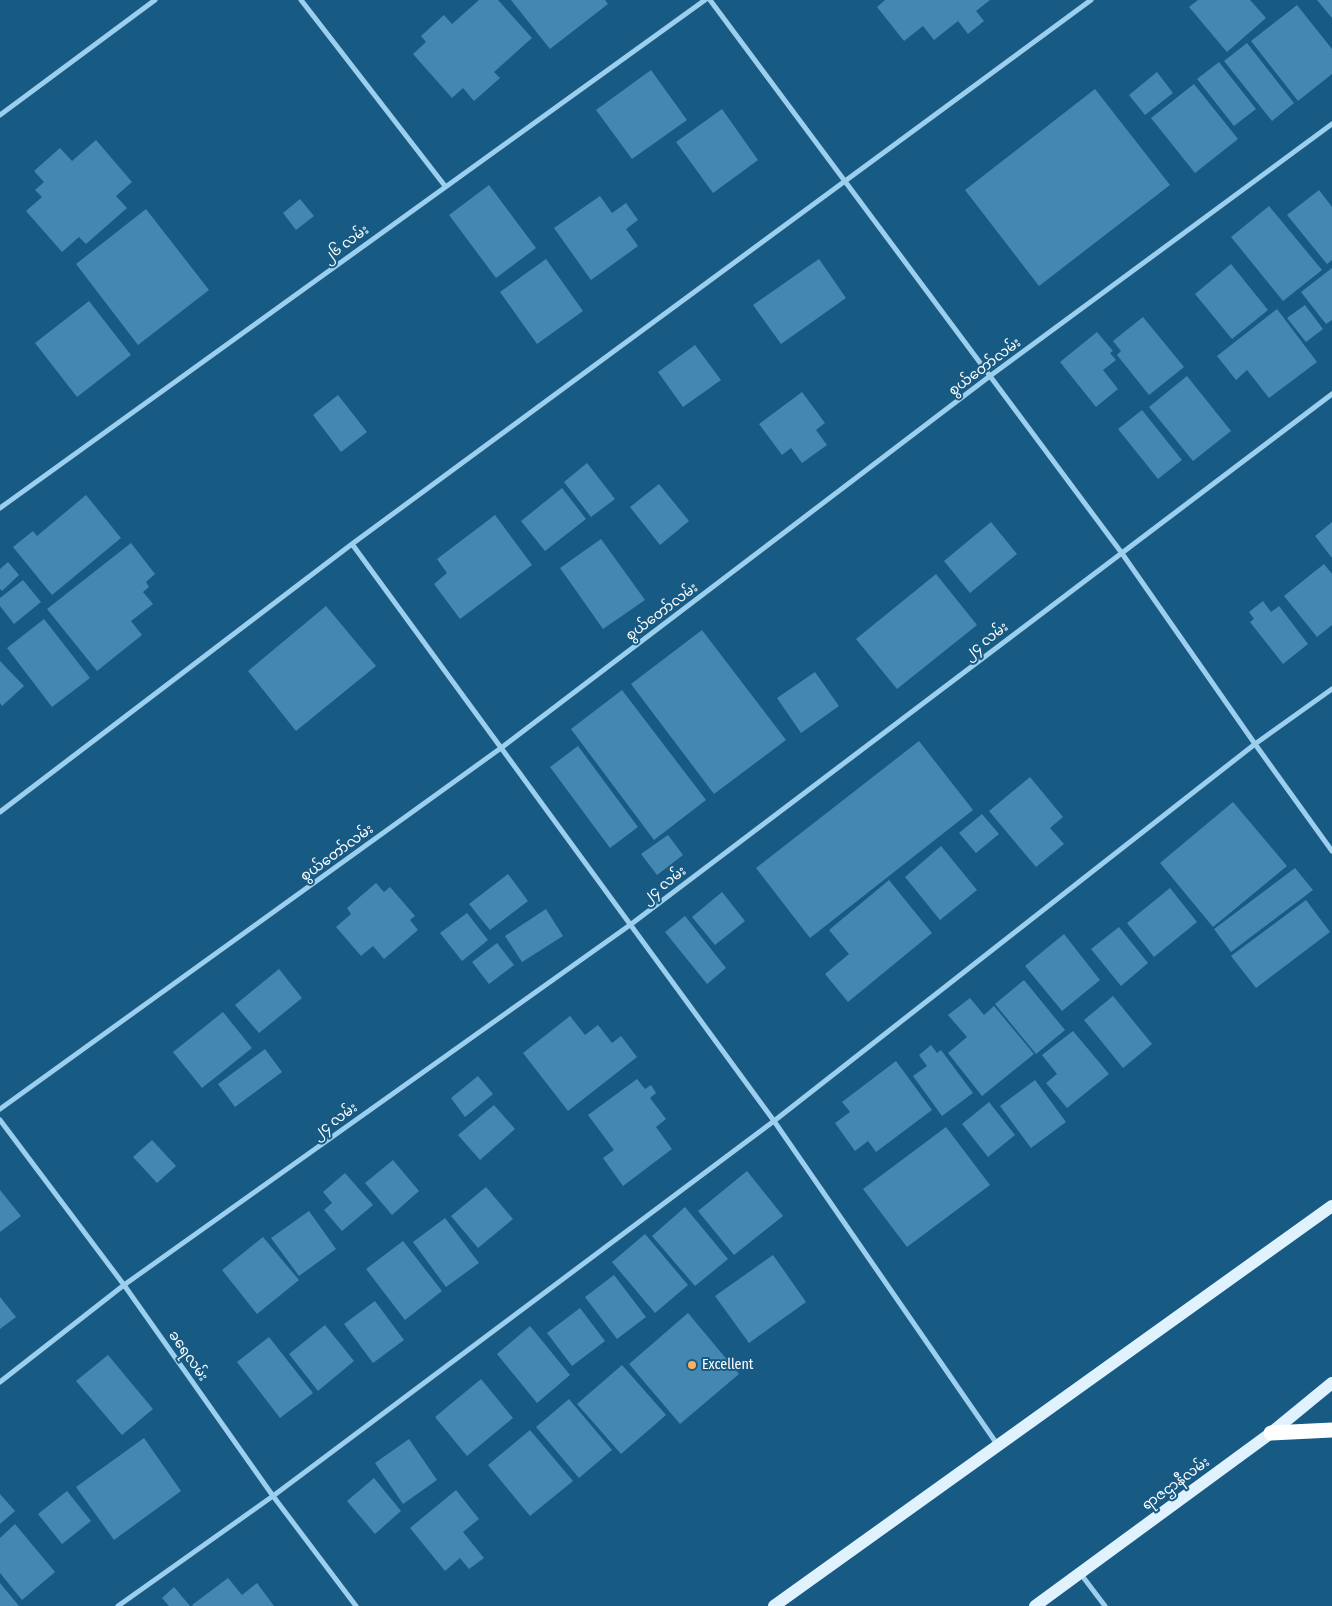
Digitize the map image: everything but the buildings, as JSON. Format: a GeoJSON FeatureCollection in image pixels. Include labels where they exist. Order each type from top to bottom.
{"type":"FeatureCollection","features":[{"type":"Feature","properties":{"kind":"highway"},"geometry":{"type":"LineString","coordinates":[[1271,1433],[1332,1430]]}},
{"type":"Feature","properties":{"kind":"main road"},"geometry":{"type":"LineString","coordinates":[[774,1606],[1332,1206]]}},
{"type":"Feature","properties":{"kind":"main road","name":"ရာဇဌာနီလမ်း"},"geometry":{"type":"LineString","coordinates":[[1035,1606],[1271,1433],[1332,1383]]}},
{"type":"Feature","properties":{"kind":"street"},"geometry":{"type":"LineString","coordinates":[[0,116],[155,0]]}},
{"type":"Feature","properties":{"kind":"street"},"geometry":{"type":"LineString","coordinates":[[301,0],[445,186]]}},
{"type":"Feature","properties":{"kind":"street","name":"၂၆ လမ်း"},"geometry":{"type":"LineString","coordinates":[[0,508],[705,0]]}},
{"type":"Feature","properties":{"kind":"street"},"geometry":{"type":"LineString","coordinates":[[710,0],[1121,552],[1332,851]]}},
{"type":"Feature","properties":{"kind":"street"},"geometry":{"type":"LineString","coordinates":[[0,812],[352,544],[1091,0]]}},
{"type":"Feature","properties":{"kind":"street","name":"စွယ်တော်လမ်း"},"geometry":{"type":"LineString","coordinates":[[0,1110],[501,748],[990,376],[1332,124]]}},
{"type":"Feature","properties":{"kind":"street","name":"၂၄ လမ်း"},"geometry":{"type":"LineString","coordinates":[[0,1382],[124,1286],[630,925],[1332,394]]}},
{"type":"Feature","properties":{"kind":"street"},"geometry":{"type":"LineString","coordinates":[[352,544],[774,1121],[998,1446]]}},
{"type":"Feature","properties":{"kind":"street"},"geometry":{"type":"LineString","coordinates":[[118,1606],[273,1496],[774,1121],[1255,744],[1332,690]]}},
{"type":"Feature","properties":{"kind":"street","name":"ခရေလမ်း"},"geometry":{"type":"LineString","coordinates":[[0,1120],[124,1286],[273,1496],[356,1606]]}},
{"type":"Feature","properties":{"kind":"street"},"geometry":{"type":"LineString","coordinates":[[1080,1573],[1105,1606]]}},
{"type":"Feature","properties":{"kind":"place","name":"Excellent"},"geometry":{"type":"Point","coordinates":[692,1365]}}]}
